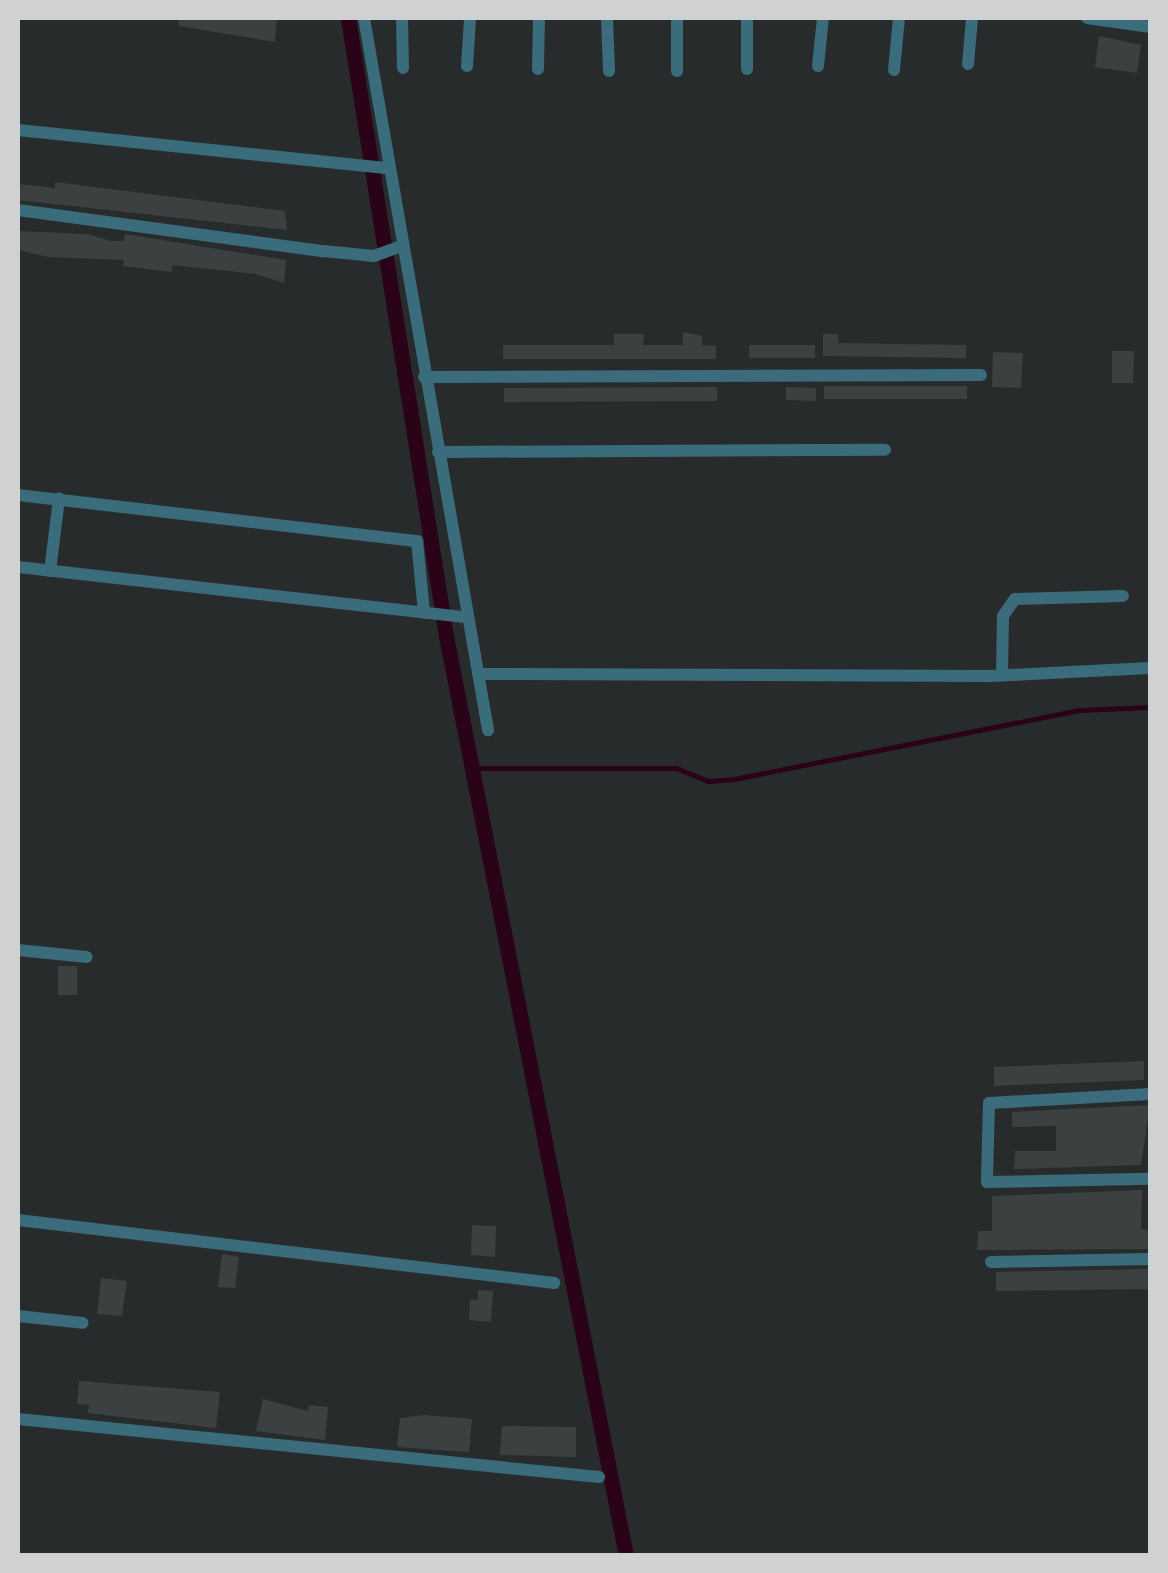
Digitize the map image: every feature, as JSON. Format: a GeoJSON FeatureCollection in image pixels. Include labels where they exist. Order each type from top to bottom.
{"type":"FeatureCollection","features":[{"type":"Feature","properties":{"kind":"street"},"geometry":{"type":"LineString","coordinates":[[364,18],[463,617],[488,730]]}},
{"type":"Feature","properties":{"kind":"street"},"geometry":{"type":"LineString","coordinates":[[402,18],[404,68]]}},
{"type":"Feature","properties":{"kind":"street"},"geometry":{"type":"LineString","coordinates":[[467,66],[470,18]]}},
{"type":"Feature","properties":{"kind":"street"},"geometry":{"type":"LineString","coordinates":[[538,18],[538,70]]}},
{"type":"Feature","properties":{"kind":"street"},"geometry":{"type":"LineString","coordinates":[[608,18],[609,71]]}},
{"type":"Feature","properties":{"kind":"street"},"geometry":{"type":"LineString","coordinates":[[677,18],[677,72]]}},
{"type":"Feature","properties":{"kind":"street"},"geometry":{"type":"LineString","coordinates":[[747,18],[747,69]]}},
{"type":"Feature","properties":{"kind":"street"},"geometry":{"type":"LineString","coordinates":[[818,66],[823,18]]}},
{"type":"Feature","properties":{"kind":"street"},"geometry":{"type":"LineString","coordinates":[[894,70],[899,18]]}},
{"type":"Feature","properties":{"kind":"street"},"geometry":{"type":"LineString","coordinates":[[968,64],[972,18]]}},
{"type":"Feature","properties":{"kind":"street"},"geometry":{"type":"LineString","coordinates":[[1087,18],[1150,27]]}},
{"type":"Feature","properties":{"kind":"street"},"geometry":{"type":"LineString","coordinates":[[18,130],[388,168]]}},
{"type":"Feature","properties":{"kind":"street"},"geometry":{"type":"LineString","coordinates":[[18,210],[374,256],[401,246]]}},
{"type":"Feature","properties":{"kind":"street"},"geometry":{"type":"LineString","coordinates":[[424,377],[981,374]]}},
{"type":"Feature","properties":{"kind":"street"},"geometry":{"type":"LineString","coordinates":[[438,452],[885,450]]}},
{"type":"Feature","properties":{"kind":"street"},"geometry":{"type":"LineString","coordinates":[[18,495],[418,541],[427,613]]}},
{"type":"Feature","properties":{"kind":"street"},"geometry":{"type":"LineString","coordinates":[[50,571],[59,499]]}},
{"type":"Feature","properties":{"kind":"street"},"geometry":{"type":"LineString","coordinates":[[18,567],[463,617]]}},
{"type":"Feature","properties":{"kind":"street"},"geometry":{"type":"LineString","coordinates":[[1002,674],[1003,616],[1015,599],[1123,596]]}},
{"type":"Feature","properties":{"kind":"street"},"geometry":{"type":"LineString","coordinates":[[478,674],[1002,674],[1150,668]]}},
{"type":"Feature","properties":{"kind":"street"},"geometry":{"type":"LineString","coordinates":[[18,950],[87,957]]}},
{"type":"Feature","properties":{"kind":"street"},"geometry":{"type":"LineString","coordinates":[[1150,1094],[989,1103],[987,1182],[1150,1179]]}},
{"type":"Feature","properties":{"kind":"street"},"geometry":{"type":"LineString","coordinates":[[18,1220],[554,1283]]}},
{"type":"Feature","properties":{"kind":"street"},"geometry":{"type":"LineString","coordinates":[[991,1262],[1150,1259]]}},
{"type":"Feature","properties":{"kind":"street"},"geometry":{"type":"LineString","coordinates":[[18,1316],[84,1323]]}},
{"type":"Feature","properties":{"kind":"street"},"geometry":{"type":"LineString","coordinates":[[18,1419],[599,1477]]}},
{"type":"Feature","properties":{"kind":"building"},"geometry":{"type":"Polygon","coordinates":[[[179,18],[277,18],[275,42],[179,26],[179,18]]]}},
{"type":"Feature","properties":{"kind":"building"},"geometry":{"type":"Polygon","coordinates":[[[1099,36],[1141,45],[1137,73],[1095,67],[1099,36]]]}},
{"type":"Feature","properties":{"kind":"building"},"geometry":{"type":"Polygon","coordinates":[[[55,182],[285,211],[287,230],[18,200],[18,184],[55,188],[55,182]]]}},
{"type":"Feature","properties":{"kind":"building"},"geometry":{"type":"Polygon","coordinates":[[[18,231],[87,234],[110,241],[124,241],[125,234],[286,260],[284,283],[256,274],[172,265],[172,272],[123,266],[124,260],[48,257],[18,250],[18,231]]]}},
{"type":"Feature","properties":{"kind":"building"},"geometry":{"type":"Polygon","coordinates":[[[683,332],[702,336],[702,345],[716,346],[716,359],[503,359],[503,345],[614,345],[614,334],[644,334],[643,345],[683,345],[683,332]]]}},
{"type":"Feature","properties":{"kind":"building"},"geometry":{"type":"Polygon","coordinates":[[[823,334],[838,334],[838,343],[966,345],[966,358],[823,356],[823,334]]]}},
{"type":"Feature","properties":{"kind":"building"},"geometry":{"type":"Polygon","coordinates":[[[749,345],[815,345],[815,358],[749,358],[749,345]]]}},
{"type":"Feature","properties":{"kind":"building"},"geometry":{"type":"Polygon","coordinates":[[[1112,351],[1134,351],[1133,383],[1112,383],[1112,351]]]}},
{"type":"Feature","properties":{"kind":"building"},"geometry":{"type":"Polygon","coordinates":[[[993,352],[1023,353],[1021,388],[992,387],[993,352]]]}},
{"type":"Feature","properties":{"kind":"building"},"geometry":{"type":"Polygon","coordinates":[[[824,386],[967,386],[967,399],[824,399],[824,386]]]}},
{"type":"Feature","properties":{"kind":"building"},"geometry":{"type":"Polygon","coordinates":[[[717,387],[717,401],[504,402],[504,388],[717,387]]]}},
{"type":"Feature","properties":{"kind":"building"},"geometry":{"type":"Polygon","coordinates":[[[786,387],[816,388],[816,401],[786,400],[786,387]]]}},
{"type":"Feature","properties":{"kind":"building"},"geometry":{"type":"Polygon","coordinates":[[[58,966],[77,966],[77,995],[58,995],[58,966]]]}},
{"type":"Feature","properties":{"kind":"building"},"geometry":{"type":"Polygon","coordinates":[[[1144,1061],[1144,1080],[994,1086],[994,1067],[1144,1061]]]}},
{"type":"Feature","properties":{"kind":"building"},"geometry":{"type":"Polygon","coordinates":[[[1150,1105],[1141,1165],[1014,1169],[1015,1151],[1056,1151],[1056,1126],[1012,1127],[1012,1112],[1150,1105]]]}},
{"type":"Feature","properties":{"kind":"building"},"geometry":{"type":"Polygon","coordinates":[[[1142,1190],[1141,1229],[1150,1230],[1150,1249],[977,1250],[978,1231],[992,1231],[992,1196],[1142,1190]]]}},
{"type":"Feature","properties":{"kind":"building"},"geometry":{"type":"Polygon","coordinates":[[[472,1225],[496,1226],[495,1257],[471,1255],[472,1225]]]}},
{"type":"Feature","properties":{"kind":"building"},"geometry":{"type":"Polygon","coordinates":[[[222,1254],[239,1257],[235,1288],[218,1287],[222,1254]]]}},
{"type":"Feature","properties":{"kind":"building"},"geometry":{"type":"Polygon","coordinates":[[[1150,1269],[1150,1289],[996,1291],[996,1272],[1150,1269]]]}},
{"type":"Feature","properties":{"kind":"building"},"geometry":{"type":"Polygon","coordinates":[[[101,1278],[127,1281],[122,1316],[97,1314],[101,1278]]]}},
{"type":"Feature","properties":{"kind":"building"},"geometry":{"type":"Polygon","coordinates":[[[478,1290],[493,1291],[491,1322],[469,1320],[470,1300],[478,1300],[478,1290]]]}},
{"type":"Feature","properties":{"kind":"building"},"geometry":{"type":"Polygon","coordinates":[[[79,1381],[220,1392],[216,1428],[88,1413],[89,1405],[77,1404],[79,1381]]]}},
{"type":"Feature","properties":{"kind":"building"},"geometry":{"type":"Polygon","coordinates":[[[263,1399],[308,1411],[309,1405],[328,1407],[325,1440],[256,1431],[263,1399]]]}},
{"type":"Feature","properties":{"kind":"building"},"geometry":{"type":"Polygon","coordinates":[[[424,1415],[472,1419],[469,1452],[397,1447],[400,1418],[424,1415]]]}},
{"type":"Feature","properties":{"kind":"building"},"geometry":{"type":"Polygon","coordinates":[[[502,1426],[576,1427],[576,1457],[500,1455],[502,1426]]]}},
{"type":"Feature","properties":{"kind":"waterway"},"geometry":{"type":"LineString","coordinates":[[348,18],[446,636],[626,1556]]}},
{"type":"Feature","properties":{"kind":"waterway"},"geometry":{"type":"LineString","coordinates":[[473,768],[676,768],[708,781],[734,779],[1079,710],[1150,707]]}}]}
